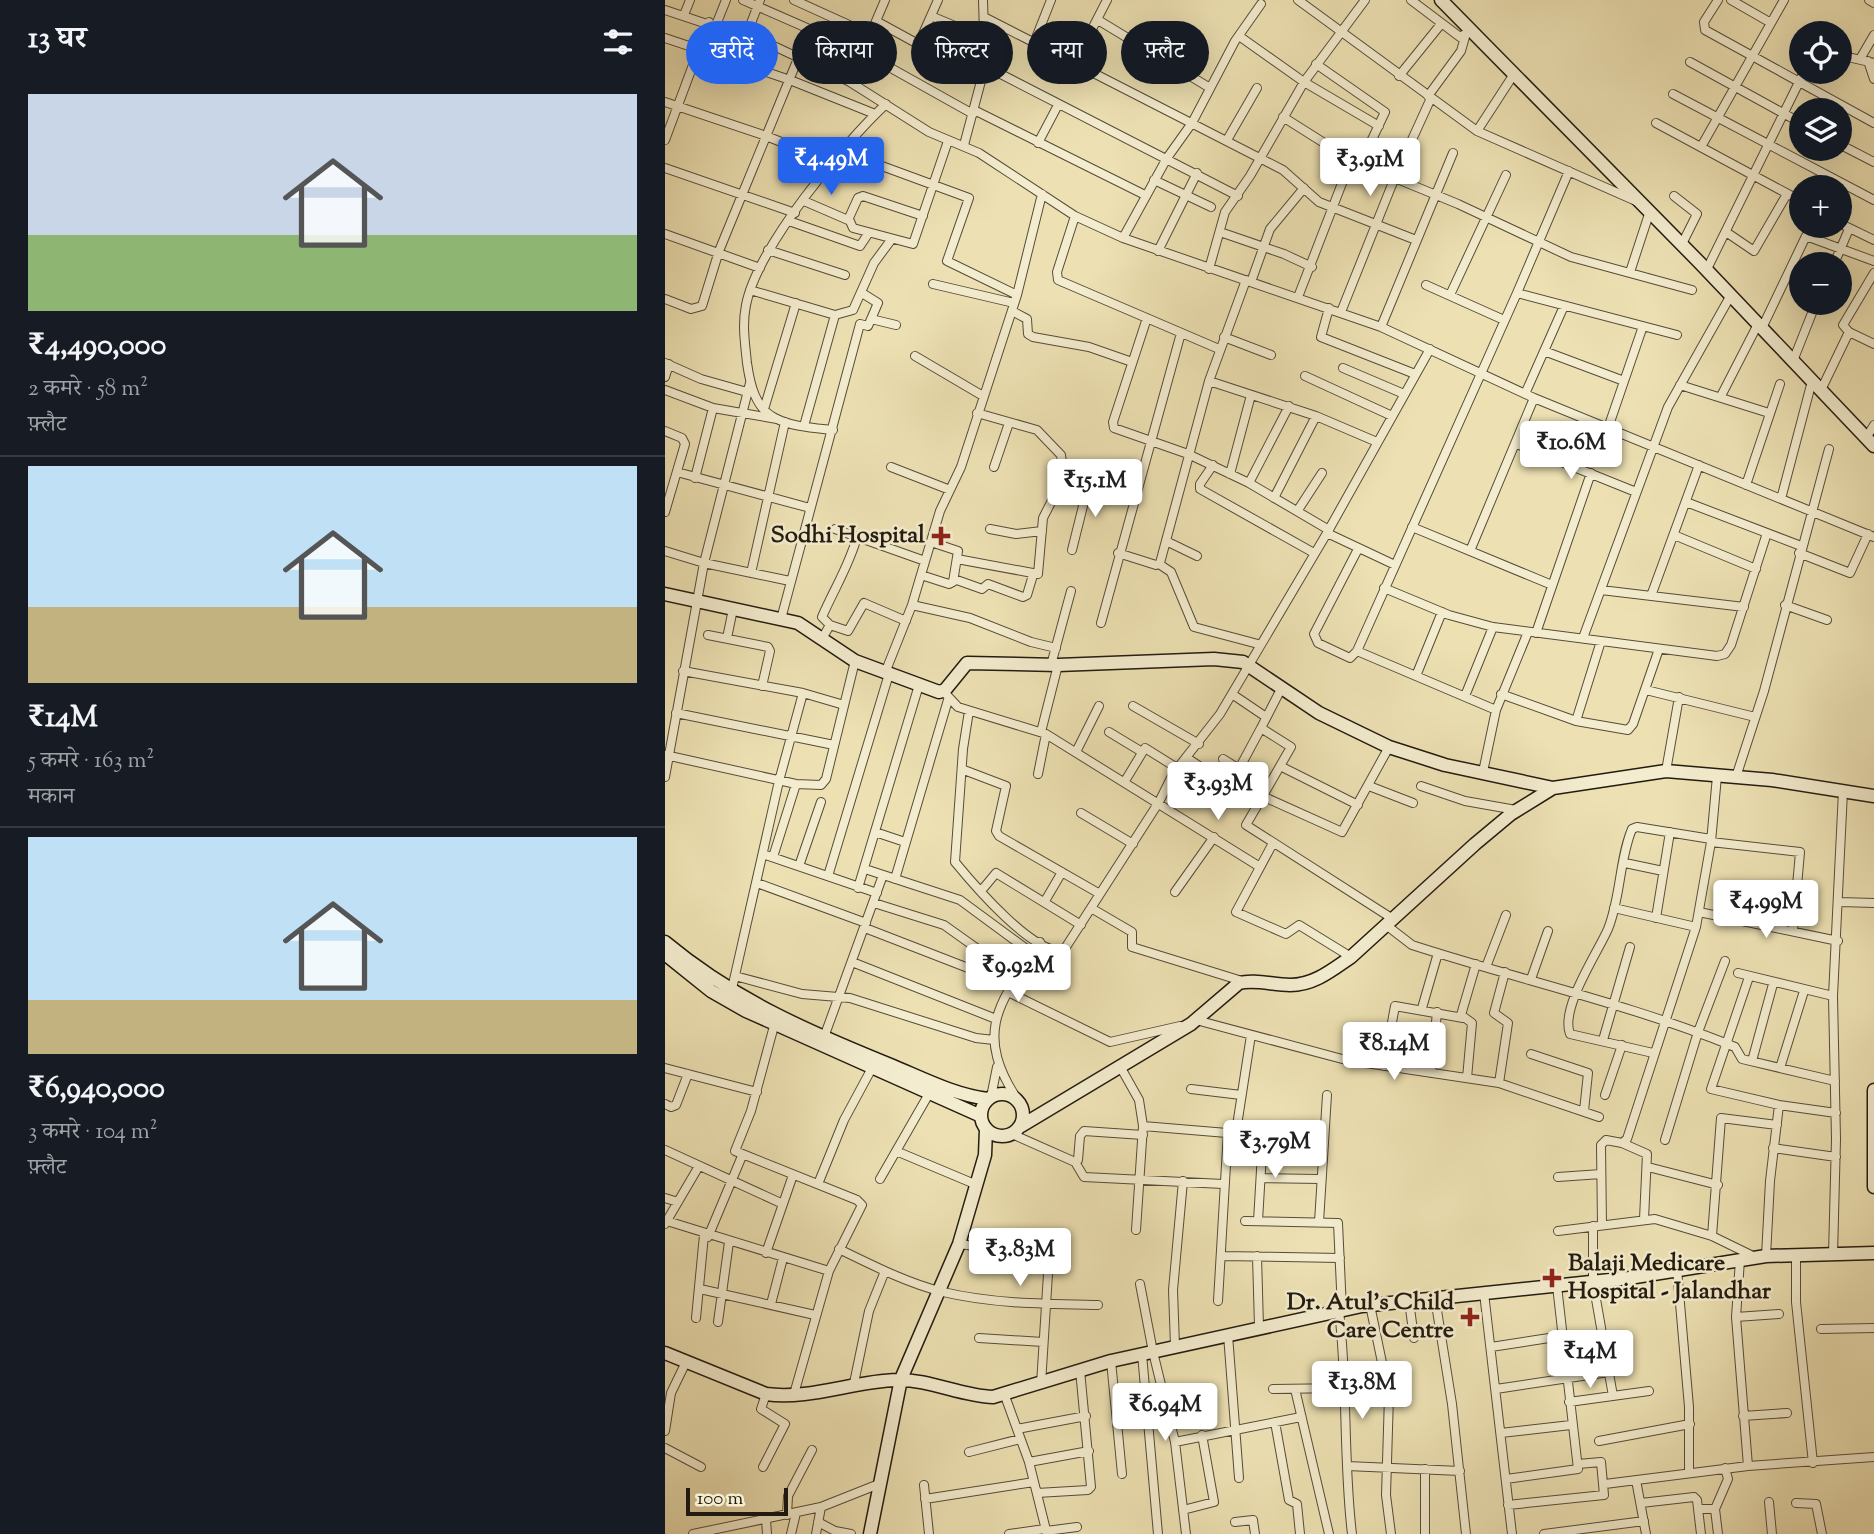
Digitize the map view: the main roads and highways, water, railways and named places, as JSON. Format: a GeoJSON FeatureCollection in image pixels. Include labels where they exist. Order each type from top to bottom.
{"type":"FeatureCollection","features":[{"type":"Feature","properties":{"kind":"place","name":"Sodhi Hospital"},"geometry":{"type":"Point","coordinates":[941,536]}},
{"type":"Feature","properties":{"kind":"place","name":"Balaji Medicare Hospital - Jalandhar"},"geometry":{"type":"Point","coordinates":[1552,1278]}},
{"type":"Feature","properties":{"kind":"place","name":"Dr. Atul's Child Care Centre"},"geometry":{"type":"Point","coordinates":[1470,1317]}}]}
